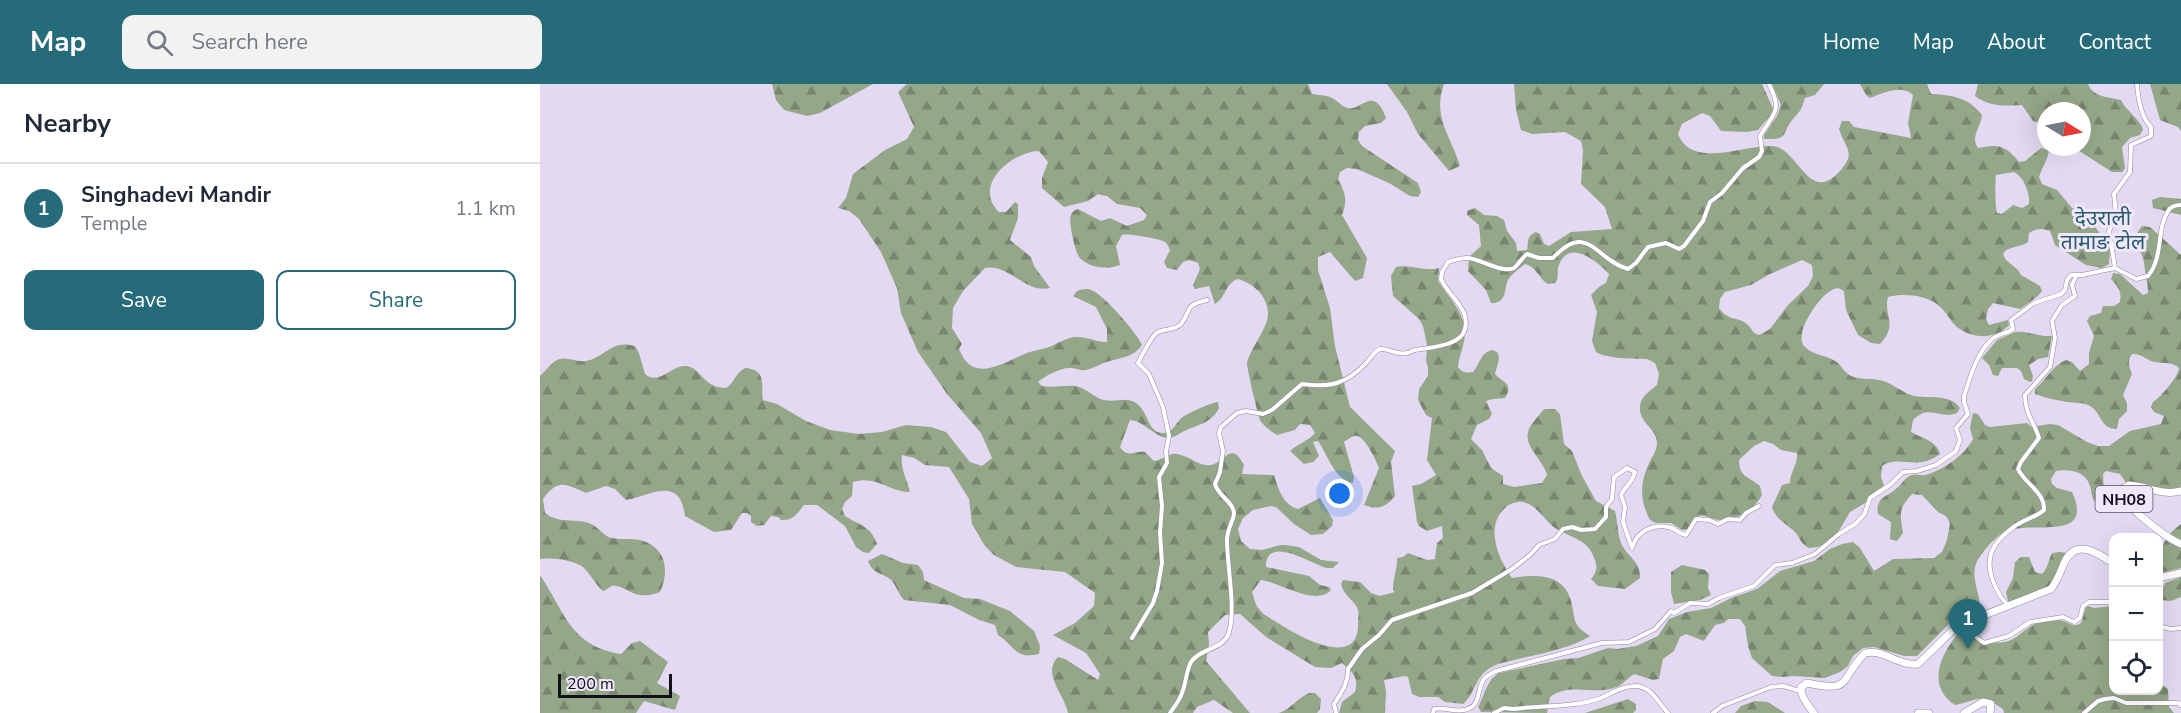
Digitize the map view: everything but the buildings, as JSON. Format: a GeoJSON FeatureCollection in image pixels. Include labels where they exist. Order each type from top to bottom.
{"type":"FeatureCollection","features":[{"type":"Feature","properties":{"kind":"main road","name":"NH08"},"geometry":{"type":"LineString","coordinates":[[2181,491],[2156,492],[2129,485],[2122,489],[2121,493],[2124,500],[2157,531],[2181,544]]}},
{"type":"Feature","properties":{"kind":"main road"},"geometry":{"type":"LineString","coordinates":[[1814,713],[1800,691],[1807,682],[1829,688],[1839,685],[1846,680],[1861,657],[1869,652],[1907,664],[1918,664],[1955,628],[2051,589],[2062,573],[2065,562],[2075,552],[2082,549],[2092,550],[2109,561]]}},
{"type":"Feature","properties":{"kind":"main road"},"geometry":{"type":"LineString","coordinates":[[2163,577],[2181,573]]}},
{"type":"Feature","properties":{"kind":"main road"},"geometry":{"type":"LineString","coordinates":[[1964,713],[1983,702],[1991,704],[1990,713]]}},
{"type":"Feature","properties":{"kind":"main road"},"geometry":{"type":"LineString","coordinates":[[1918,713],[1929,713]]}},
{"type":"Feature","properties":{"kind":"street"},"geometry":{"type":"LineString","coordinates":[[1170,713],[1182,694],[1191,662],[1204,651],[1217,646],[1226,639],[1229,632],[1230,593],[1227,538],[1234,513],[1230,503],[1217,492],[1215,484],[1220,472],[1223,451],[1219,433],[1221,427],[1237,413],[1246,411],[1263,414],[1272,411],[1302,384],[1322,387],[1339,383],[1358,370],[1374,352],[1380,349],[1406,354],[1413,350],[1428,350],[1453,344],[1462,334],[1465,322],[1463,311],[1441,279],[1448,262],[1468,258],[1483,261],[1498,268],[1510,269],[1515,268],[1527,254],[1539,258],[1553,258],[1568,243],[1578,241],[1587,243],[1613,263],[1628,269],[1636,263],[1648,247],[1666,243],[1679,249],[1684,246],[1703,221],[1710,202],[1722,193],[1743,168],[1759,157],[1762,151],[1760,136],[1778,106],[1769,84]]}},
{"type":"Feature","properties":{"kind":"street"},"geometry":{"type":"LineString","coordinates":[[2115,268],[2109,231],[2116,215],[2114,194],[2130,172],[2132,145],[2151,136],[2151,127],[2146,122],[2140,104],[2137,84]]}},
{"type":"Feature","properties":{"kind":"street"},"geometry":{"type":"LineString","coordinates":[[1433,713],[1434,709],[1438,708],[1471,710],[1478,701],[1483,680],[1496,671],[1602,643],[1629,642],[1655,629],[1671,611],[1674,613],[1690,603],[1708,604],[1754,586],[1775,565],[1798,562],[1821,550],[1855,524],[1864,515],[1870,498],[1884,490],[1903,472],[1917,471],[1936,465],[1956,451],[1960,440],[1956,428],[1968,414],[1964,396],[1975,360],[1993,338],[2013,329],[2011,320],[2015,316],[2034,303],[2061,294],[2071,275],[2115,268],[2136,279],[2148,276],[2157,260],[2164,223],[2169,211],[2174,206],[2181,205]]}},
{"type":"Feature","properties":{"kind":"street"},"geometry":{"type":"LineString","coordinates":[[2010,606],[2003,601],[1988,566],[1990,555],[2003,536],[2021,522],[2038,516],[2044,510],[2042,498],[2018,469],[2020,462],[2039,438],[2037,430],[2028,417],[2025,395],[2050,367],[2055,338],[2052,321],[2062,305],[2075,296],[2072,285],[2077,275]]}},
{"type":"Feature","properties":{"kind":"street"},"geometry":{"type":"LineString","coordinates":[[1132,638],[1153,603],[1157,591],[1161,563],[1162,506],[1159,477],[1167,463],[1166,451],[1169,436],[1163,407],[1149,375],[1138,363],[1148,350],[1152,336],[1157,332],[1177,327],[1193,303],[1207,300]]}},
{"type":"Feature","properties":{"kind":"street"},"geometry":{"type":"LineString","coordinates":[[1336,713],[1334,704],[1346,684],[1347,669],[1362,649],[1392,620],[1472,593],[1512,569],[1531,554],[1539,544],[1555,539],[1563,529],[1572,527],[1581,530],[1595,529],[1606,517],[1606,507],[1612,499],[1614,477],[1624,469],[1635,472],[1621,495],[1625,507],[1623,522],[1632,549],[1636,538],[1652,527],[1670,527],[1686,535],[1696,519],[1709,520],[1718,524],[1728,519],[1740,520],[1746,513],[1760,506]]}},
{"type":"Feature","properties":{"kind":"street"},"geometry":{"type":"LineString","coordinates":[[1966,622],[1968,632],[1984,643],[2009,636],[2030,622],[2063,617],[2074,622],[2080,618],[2083,606],[2089,602],[2109,602]]}},
{"type":"Feature","properties":{"kind":"street"},"geometry":{"type":"LineString","coordinates":[[2163,627],[2181,628]]}},
{"type":"Feature","properties":{"kind":"street"},"geometry":{"type":"LineString","coordinates":[[1494,713],[1504,708],[1581,703],[1638,686],[1654,694],[1668,713]]}},
{"type":"Feature","properties":{"kind":"street"},"geometry":{"type":"LineString","coordinates":[[1713,713],[1722,706],[1771,687],[1784,686],[1800,691]]}},
{"type":"Feature","properties":{"kind":"street"},"geometry":{"type":"LineString","coordinates":[[2084,713],[2098,701],[2114,698],[2126,703],[2178,703],[2181,705]]}},
{"type":"Feature","properties":{"kind":"green space"},"geometry":{"type":"Polygon","coordinates":[[[772,84],[873,84],[820,113],[807,116],[784,110],[776,100],[772,84]]]}},
{"type":"Feature","properties":{"kind":"green space"},"geometry":{"type":"Polygon","coordinates":[[[907,84],[1308,84],[1312,94],[1330,97],[1348,108],[1367,101],[1377,103],[1386,118],[1381,123],[1365,126],[1359,132],[1358,140],[1362,146],[1418,183],[1421,192],[1418,197],[1410,196],[1389,183],[1357,169],[1347,168],[1340,172],[1338,179],[1345,200],[1342,215],[1367,258],[1363,278],[1355,281],[1330,252],[1318,257],[1318,270],[1330,308],[1335,346],[1350,407],[1395,451],[1391,462],[1395,496],[1388,503],[1377,508],[1364,505],[1379,468],[1370,449],[1360,437],[1354,436],[1344,442],[1354,477],[1353,483],[1341,478],[1318,441],[1313,442],[1319,456],[1313,462],[1304,464],[1290,451],[1315,433],[1310,425],[1300,424],[1295,430],[1277,435],[1260,420],[1247,362],[1267,320],[1267,304],[1259,291],[1238,279],[1230,284],[1215,304],[1209,286],[1195,289],[1193,285],[1200,269],[1198,263],[1189,260],[1183,262],[1177,270],[1167,268],[1164,262],[1170,250],[1167,244],[1144,237],[1122,235],[1116,246],[1120,265],[1098,267],[1083,261],[1077,254],[1071,229],[1070,218],[1074,211],[1078,209],[1101,221],[1110,218],[1127,226],[1144,220],[1147,215],[1140,208],[1117,204],[1107,196],[1098,194],[1088,201],[1064,207],[1042,188],[1042,178],[1048,162],[1039,151],[1017,157],[1007,164],[998,172],[992,182],[990,192],[992,202],[999,212],[1006,212],[1015,202],[1018,204],[1018,218],[1010,240],[1031,257],[1034,266],[1050,288],[1033,287],[1002,270],[985,268],[963,291],[953,308],[952,328],[962,344],[959,349],[971,366],[987,368],[1075,337],[1107,342],[1107,329],[1096,307],[1073,296],[1077,291],[1089,289],[1103,298],[1134,332],[1142,345],[1128,356],[1088,369],[1063,369],[1038,382],[1046,387],[1079,387],[1104,400],[1132,401],[1140,406],[1154,429],[1163,433],[1170,431],[1184,416],[1218,402],[1219,408],[1208,420],[1171,437],[1163,437],[1130,420],[1120,447],[1126,453],[1145,452],[1154,461],[1175,454],[1206,465],[1216,463],[1232,453],[1244,465],[1242,474],[1274,475],[1282,495],[1293,507],[1298,509],[1320,498],[1333,520],[1332,526],[1323,534],[1311,535],[1294,524],[1276,507],[1271,506],[1253,510],[1243,518],[1238,529],[1241,541],[1250,549],[1262,550],[1286,545],[1299,547],[1321,560],[1339,562],[1333,568],[1327,568],[1291,554],[1274,552],[1268,557],[1266,567],[1309,576],[1331,590],[1324,595],[1307,595],[1261,580],[1252,592],[1258,607],[1268,617],[1311,641],[1338,648],[1348,645],[1356,638],[1358,624],[1358,610],[1342,588],[1343,580],[1360,582],[1371,593],[1380,596],[1395,592],[1393,586],[1397,558],[1408,553],[1427,560],[1435,559],[1437,543],[1443,538],[1442,526],[1427,531],[1417,522],[1412,486],[1421,484],[1436,475],[1427,460],[1432,418],[1426,415],[1418,400],[1419,389],[1428,376],[1427,345],[1419,319],[1393,296],[1391,276],[1396,267],[1439,268],[1438,281],[1456,306],[1465,327],[1458,367],[1465,372],[1473,372],[1483,355],[1493,350],[1498,353],[1499,359],[1495,374],[1508,386],[1505,398],[1486,401],[1492,414],[1489,419],[1477,425],[1471,439],[1482,450],[1491,468],[1503,476],[1503,484],[1514,487],[1542,483],[1547,475],[1531,449],[1528,432],[1532,423],[1544,409],[1555,409],[1560,414],[1564,444],[1572,451],[1582,476],[1596,501],[1615,511],[1620,541],[1636,564],[1640,578],[1625,589],[1598,586],[1591,579],[1596,572],[1596,567],[1588,547],[1555,528],[1533,506],[1516,502],[1506,507],[1496,523],[1496,542],[1502,561],[1512,578],[1548,577],[1562,585],[1571,601],[1577,625],[1590,636],[1566,647],[1490,668],[1481,676],[1463,704],[1445,702],[1438,697],[1419,697],[1412,694],[1408,677],[1405,676],[1384,680],[1385,713],[1339,713],[1342,702],[1355,692],[1356,687],[1356,679],[1342,663],[1331,668],[1315,667],[1266,637],[1240,614],[1225,615],[1208,632],[1209,644],[1206,661],[1250,713],[1233,713],[1214,700],[1197,707],[1193,713],[1068,713],[1053,677],[1053,664],[1058,657],[1098,680],[1100,674],[1086,653],[1053,635],[1075,623],[1094,606],[1095,593],[1065,572],[1016,567],[994,555],[985,546],[972,524],[969,499],[949,467],[925,465],[914,458],[902,455],[903,469],[910,492],[876,482],[861,480],[853,482],[852,496],[845,502],[842,509],[845,516],[871,533],[877,544],[869,553],[856,547],[845,526],[817,505],[804,505],[789,519],[781,520],[771,516],[764,525],[757,526],[751,522],[751,516],[742,513],[731,530],[714,532],[685,516],[682,503],[671,492],[655,492],[626,500],[615,489],[606,486],[586,493],[568,485],[558,486],[548,492],[543,499],[545,513],[561,520],[589,523],[609,537],[637,539],[649,543],[656,548],[664,560],[665,576],[660,592],[651,595],[637,594],[616,586],[603,591],[580,565],[550,558],[540,559],[540,376],[558,360],[586,361],[620,345],[635,346],[645,374],[650,377],[660,377],[685,366],[695,369],[712,385],[726,388],[740,372],[748,368],[759,373],[761,377],[763,400],[777,404],[806,421],[830,430],[859,434],[882,432],[906,425],[931,427],[946,432],[970,462],[982,466],[992,458],[981,433],[947,394],[918,352],[901,313],[897,288],[881,252],[859,219],[849,211],[838,208],[846,198],[853,174],[885,150],[907,139],[914,127],[898,92],[907,84]]]}},
{"type":"Feature","properties":{"kind":"green space"},"geometry":{"type":"Polygon","coordinates":[[[1387,84],[1444,84],[1440,107],[1441,117],[1460,166],[1449,171],[1418,134],[1407,112],[1387,84]]]}},
{"type":"Feature","properties":{"kind":"green space"},"geometry":{"type":"Polygon","coordinates":[[[1514,84],[1762,84],[1774,111],[1758,130],[1721,131],[1710,116],[1702,113],[1682,124],[1678,134],[1685,145],[1695,151],[1707,153],[1772,146],[1789,155],[1811,178],[1819,182],[1828,181],[1844,166],[1849,155],[1839,129],[1842,121],[1849,121],[1854,127],[1911,138],[1908,123],[1913,95],[1898,90],[1870,98],[1860,84],[1927,84],[1931,94],[1959,98],[1971,104],[1982,115],[1975,136],[1978,148],[2001,147],[2010,152],[2019,162],[2025,161],[2037,151],[2037,156],[2047,156],[2039,177],[2042,184],[2057,190],[2072,208],[2098,215],[2096,228],[2110,248],[2109,264],[2102,268],[2086,265],[2055,245],[2050,231],[2040,229],[2029,233],[2028,242],[2007,250],[2003,254],[2021,275],[2040,286],[2042,291],[2020,309],[1993,303],[1988,309],[1986,319],[1989,325],[2008,320],[2009,325],[1997,333],[1983,336],[1969,334],[1957,327],[1941,307],[1933,302],[1921,297],[1900,295],[1888,297],[1890,325],[1886,337],[1880,344],[1871,343],[1858,335],[1846,310],[1844,291],[1835,288],[1820,300],[1804,325],[1802,341],[1805,347],[1834,360],[1851,376],[1883,381],[1914,396],[1942,398],[1955,403],[1960,408],[1957,413],[1945,415],[1930,412],[1919,415],[1913,420],[1911,432],[1936,446],[1940,454],[1923,462],[1895,462],[1882,466],[1881,477],[1884,486],[1873,493],[1870,500],[1850,512],[1834,539],[1818,547],[1809,548],[1779,518],[1772,507],[1782,485],[1790,483],[1797,453],[1781,450],[1764,441],[1754,446],[1739,460],[1742,473],[1760,486],[1762,495],[1754,505],[1744,514],[1732,519],[1719,520],[1699,516],[1694,519],[1688,529],[1682,530],[1671,523],[1656,523],[1650,520],[1644,505],[1642,490],[1644,476],[1657,443],[1654,433],[1642,417],[1640,406],[1644,397],[1657,385],[1659,374],[1655,363],[1647,359],[1602,355],[1596,352],[1592,341],[1597,312],[1591,295],[1606,283],[1609,274],[1591,258],[1583,254],[1569,253],[1559,265],[1555,283],[1548,284],[1525,264],[1508,280],[1502,299],[1491,303],[1486,290],[1468,271],[1469,257],[1481,246],[1479,225],[1467,215],[1467,211],[1475,208],[1484,215],[1497,216],[1504,220],[1507,231],[1516,243],[1517,251],[1527,250],[1529,237],[1536,232],[1540,234],[1544,244],[1549,246],[1571,232],[1612,229],[1605,207],[1581,184],[1583,150],[1581,141],[1565,132],[1532,134],[1521,130],[1516,110],[1514,84]],[[2014,172],[1996,175],[1997,213],[2002,214],[2013,205],[2022,208],[2029,204],[2026,186],[2014,172]],[[1802,260],[1751,285],[1725,292],[1720,299],[1719,308],[1727,316],[1744,322],[1759,335],[1770,329],[1788,305],[1808,286],[1813,276],[1812,265],[1802,260]]]}},
{"type":"Feature","properties":{"kind":"green space"},"geometry":{"type":"Polygon","coordinates":[[[1772,84],[1824,84],[1815,95],[1805,98],[1801,109],[1789,124],[1784,135],[1764,139],[1781,105],[1772,84]]]}},
{"type":"Feature","properties":{"kind":"green space"},"geometry":{"type":"Polygon","coordinates":[[[1978,84],[2088,84],[2097,94],[2121,100],[2143,129],[2140,135],[2130,138],[2122,147],[2125,168],[2122,172],[2112,172],[2087,156],[2091,156],[2091,102],[2037,102],[2037,122],[2033,121],[2022,105],[1992,104],[1975,96],[1978,84]]]}},
{"type":"Feature","properties":{"kind":"green space"},"geometry":{"type":"Polygon","coordinates":[[[2150,84],[2181,84],[2181,131],[2178,127],[2160,120],[2150,84]]]}},
{"type":"Feature","properties":{"kind":"green space"},"geometry":{"type":"Polygon","coordinates":[[[2160,197],[2181,199],[2181,215],[2153,208],[2152,200],[2160,197]]]}},
{"type":"Feature","properties":{"kind":"green space"},"geometry":{"type":"Polygon","coordinates":[[[2142,226],[2150,227],[2181,255],[2181,493],[2157,495],[2129,487],[2120,474],[2106,471],[2103,474],[2104,493],[2094,501],[2085,477],[2071,471],[2056,471],[2051,479],[2052,484],[2057,488],[2072,492],[2077,509],[2074,519],[2066,525],[2011,530],[1997,537],[1982,553],[1975,567],[1979,609],[1967,615],[1952,614],[1949,624],[1917,656],[1904,656],[1874,647],[1863,648],[1853,656],[1848,666],[1825,678],[1772,676],[1752,658],[1745,626],[1740,619],[1728,619],[1724,623],[1715,625],[1704,641],[1686,634],[1680,637],[1674,651],[1663,659],[1659,679],[1653,680],[1634,674],[1619,686],[1611,689],[1575,689],[1558,692],[1550,697],[1547,713],[1481,712],[1478,707],[1486,688],[1499,673],[1578,658],[1608,648],[1636,646],[1658,636],[1669,619],[1687,612],[1711,608],[1757,589],[1780,571],[1814,561],[1830,549],[1842,544],[1853,542],[1860,548],[1874,571],[1893,559],[1934,558],[1942,552],[1947,540],[1950,523],[1946,516],[1938,512],[1922,495],[1912,494],[1902,508],[1903,533],[1897,541],[1890,539],[1891,522],[1878,514],[1879,504],[1910,476],[1926,475],[1959,456],[1973,439],[1970,428],[1973,413],[1978,414],[1985,425],[1990,427],[2027,423],[2031,427],[2058,425],[2098,446],[2109,446],[2130,431],[2161,424],[2164,416],[2154,412],[2151,407],[2173,381],[2179,368],[2139,355],[2132,354],[2129,359],[2132,374],[2123,395],[2127,403],[2127,411],[2119,419],[2117,429],[2104,424],[2094,409],[2087,405],[2035,394],[2035,389],[2053,369],[2066,360],[2072,362],[2080,371],[2089,364],[2089,353],[2094,336],[2087,321],[2090,316],[2101,313],[2103,306],[2114,306],[2120,302],[2119,289],[2111,279],[2113,273],[2120,274],[2143,295],[2148,293],[2143,258],[2136,241],[2142,226]]]}},
{"type":"Feature","properties":{"kind":"green space"},"geometry":{"type":"Polygon","coordinates":[[[2015,332],[2052,336],[2048,357],[2038,359],[2029,365],[2033,376],[2030,382],[2024,379],[2017,368],[2002,368],[1998,376],[1993,375],[1989,365],[1982,358],[1997,340],[2015,332]]]}},
{"type":"Feature","properties":{"kind":"green space"},"geometry":{"type":"Polygon","coordinates":[[[2181,524],[2181,568],[2163,572],[2163,546],[2181,524]]]}},
{"type":"Feature","properties":{"kind":"green space"},"geometry":{"type":"Polygon","coordinates":[[[2052,553],[2068,553],[2049,588],[2013,603],[2008,601],[2006,592],[2013,578],[2015,562],[2021,557],[2029,557],[2035,572],[2042,574],[2052,553]]]}},
{"type":"Feature","properties":{"kind":"green space"},"geometry":{"type":"Polygon","coordinates":[[[882,554],[903,563],[918,565],[923,572],[924,580],[964,598],[980,599],[1010,611],[1034,631],[1040,646],[1039,654],[1020,653],[998,635],[995,625],[979,620],[950,605],[904,600],[892,581],[875,571],[868,561],[882,554]]]}},
{"type":"Feature","properties":{"kind":"green space"},"geometry":{"type":"Polygon","coordinates":[[[1682,565],[1705,570],[1709,574],[1708,588],[1711,595],[1700,600],[1674,604],[1671,592],[1671,572],[1682,565]]]}},
{"type":"Feature","properties":{"kind":"green space"},"geometry":{"type":"Polygon","coordinates":[[[540,575],[571,625],[590,643],[604,650],[621,654],[632,643],[640,641],[668,662],[657,683],[680,696],[675,710],[644,701],[636,713],[540,713],[540,575]]]}},
{"type":"Feature","properties":{"kind":"green space"},"geometry":{"type":"Polygon","coordinates":[[[2181,577],[2181,597],[2171,601],[2163,600],[2165,583],[2181,577]]]}},
{"type":"Feature","properties":{"kind":"green space"},"geometry":{"type":"Polygon","coordinates":[[[2109,606],[2109,695],[2163,695],[2163,686],[2168,689],[2169,707],[2174,713],[2004,713],[2003,709],[1984,699],[1955,705],[1943,692],[1938,677],[1941,662],[1953,640],[1969,625],[1973,637],[2002,642],[2011,640],[2034,624],[2044,621],[2059,620],[2074,625],[2081,623],[2086,607],[2109,606]]]}},
{"type":"Feature","properties":{"kind":"green space"},"geometry":{"type":"Polygon","coordinates":[[[1309,693],[1315,693],[1321,699],[1317,713],[1279,713],[1287,709],[1309,693]]]}},
{"type":"Feature","properties":{"kind":"green space"},"geometry":{"type":"Polygon","coordinates":[[[1628,699],[1636,704],[1636,710],[1633,713],[1585,713],[1628,699]]]}},
{"type":"Feature","properties":{"kind":"green space"},"geometry":{"type":"Polygon","coordinates":[[[1755,701],[1768,702],[1785,713],[1735,713],[1741,706],[1755,701]]]}},
{"type":"Feature","properties":{"kind":"place","name":"Singhadevi Mandir"},"geometry":{"type":"Point","coordinates":[1968,649]}},
{"type":"Feature","properties":{"kind":"district","name":"देउराली तामाङ टोल"},"geometry":{"type":"Point","coordinates":[2103,230]}}]}
